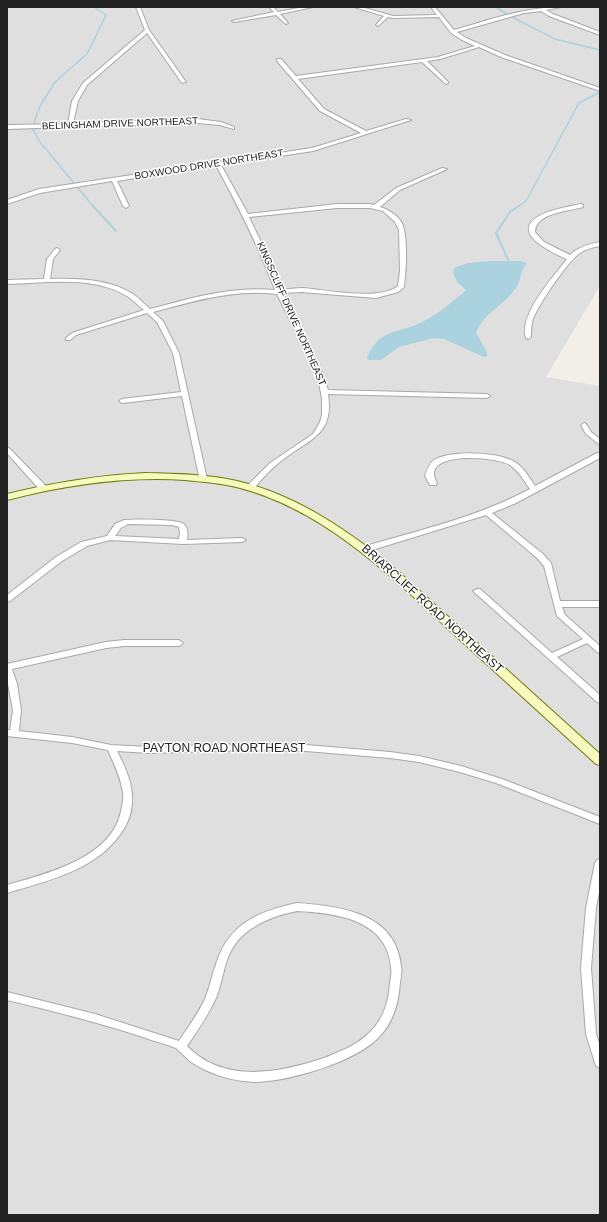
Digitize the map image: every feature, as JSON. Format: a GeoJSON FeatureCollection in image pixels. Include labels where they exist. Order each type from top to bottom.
{"type":"FeatureCollection","features":[{"type":"Feature","properties":{"kind":"main road","name":"BRIARCLIFF ROAD NORTHEAST"},"geometry":{"type":"LineString","coordinates":[[7,497],[66,482],[123,477],[162,476],[203,479],[251,488],[279,498],[343,533],[366,549],[600,761]]}},
{"type":"Feature","properties":{"kind":"street"},"geometry":{"type":"LineString","coordinates":[[138,7],[147,30],[184,82]]}},
{"type":"Feature","properties":{"kind":"street"},"geometry":{"type":"LineString","coordinates":[[271,7],[286,23]]}},
{"type":"Feature","properties":{"kind":"street"},"geometry":{"type":"LineString","coordinates":[[234,21],[311,7]]}},
{"type":"Feature","properties":{"kind":"street"},"geometry":{"type":"LineString","coordinates":[[356,7],[387,16],[408,18],[440,16]]}},
{"type":"Feature","properties":{"kind":"street"},"geometry":{"type":"LineString","coordinates":[[432,7],[453,32],[479,46],[600,90]]}},
{"type":"Feature","properties":{"kind":"street"},"geometry":{"type":"LineString","coordinates":[[453,32],[524,12],[558,7]]}},
{"type":"Feature","properties":{"kind":"street"},"geometry":{"type":"LineString","coordinates":[[541,9],[551,16],[600,34]]}},
{"type":"Feature","properties":{"kind":"street"},"geometry":{"type":"LineString","coordinates":[[378,25],[387,16]]}},
{"type":"Feature","properties":{"kind":"street"},"geometry":{"type":"LineString","coordinates":[[70,125],[75,101],[85,84],[147,30]]}},
{"type":"Feature","properties":{"kind":"street"},"geometry":{"type":"LineString","coordinates":[[294,78],[423,60],[446,56],[479,46]]}},
{"type":"Feature","properties":{"kind":"street"},"geometry":{"type":"LineString","coordinates":[[279,60],[322,110],[365,133]]}},
{"type":"Feature","properties":{"kind":"street"},"geometry":{"type":"LineString","coordinates":[[423,60],[446,82]]}},
{"type":"Feature","properties":{"kind":"street","name":"BOXWOOD DRIVE NORTHEAST"},"geometry":{"type":"LineString","coordinates":[[7,202],[39,191],[313,149],[408,120]]}},
{"type":"Feature","properties":{"kind":"street","name":"BELINGHAM DRIVE NORTHEAST"},"geometry":{"type":"LineString","coordinates":[[7,127],[198,121],[221,124],[232,128]]}},
{"type":"Feature","properties":{"kind":"street","name":"KINGSCLIFF DRIVE NORTHEAST"},"geometry":{"type":"LineString","coordinates":[[218,164],[246,216],[268,263],[279,292],[321,377],[326,392],[325,417],[320,430],[275,461],[262,473],[251,488]]}},
{"type":"Feature","properties":{"kind":"street"},"geometry":{"type":"LineString","coordinates":[[376,207],[398,189],[444,169]]}},
{"type":"Feature","properties":{"kind":"street"},"geometry":{"type":"LineString","coordinates":[[114,180],[126,206]]}},
{"type":"Feature","properties":{"kind":"street"},"geometry":{"type":"LineString","coordinates":[[68,339],[74,334],[148,311],[220,293],[258,290],[279,292],[322,291],[376,296],[396,291],[401,287],[403,271],[402,230],[398,221],[392,215],[376,207],[337,206],[246,216]]}},
{"type":"Feature","properties":{"kind":"street"},"geometry":{"type":"LineString","coordinates":[[571,258],[556,253],[538,241],[532,234],[533,228],[535,221],[542,217],[581,206]]}},
{"type":"Feature","properties":{"kind":"street"},"geometry":{"type":"LineString","coordinates":[[528,337],[526,332],[528,321],[539,302],[571,258],[584,248],[600,244]]}},
{"type":"Feature","properties":{"kind":"street"},"geometry":{"type":"LineString","coordinates":[[47,281],[50,259],[56,250]]}},
{"type":"Feature","properties":{"kind":"street"},"geometry":{"type":"LineString","coordinates":[[7,282],[75,280],[98,283],[122,291],[131,296],[160,321],[176,353],[203,479]]}},
{"type":"Feature","properties":{"kind":"street"},"geometry":{"type":"LineString","coordinates":[[326,392],[487,396]]}},
{"type":"Feature","properties":{"kind":"street"},"geometry":{"type":"LineString","coordinates":[[122,401],[185,394]]}},
{"type":"Feature","properties":{"kind":"street"},"geometry":{"type":"LineString","coordinates":[[584,425],[588,433],[600,443]]}},
{"type":"Feature","properties":{"kind":"street"},"geometry":{"type":"LineString","coordinates":[[7,449],[42,488]]}},
{"type":"Feature","properties":{"kind":"street"},"geometry":{"type":"LineString","coordinates":[[366,549],[487,512],[534,490],[600,455]]}},
{"type":"Feature","properties":{"kind":"street"},"geometry":{"type":"LineString","coordinates":[[433,483],[429,476],[430,470],[431,467],[438,461],[448,458],[487,456],[504,457],[513,464],[534,490]]}},
{"type":"Feature","properties":{"kind":"street"},"geometry":{"type":"LineString","coordinates":[[487,512],[540,556],[548,565],[561,616],[600,650]]}},
{"type":"Feature","properties":{"kind":"street"},"geometry":{"type":"LineString","coordinates":[[110,538],[118,526],[127,522],[173,523],[182,526],[183,542]]}},
{"type":"Feature","properties":{"kind":"street"},"geometry":{"type":"LineString","coordinates":[[7,599],[77,547],[84,544],[110,538],[183,542],[242,540]]}},
{"type":"Feature","properties":{"kind":"street"},"geometry":{"type":"LineString","coordinates":[[477,591],[600,700]]}},
{"type":"Feature","properties":{"kind":"street"},"geometry":{"type":"LineString","coordinates":[[557,604],[600,604]]}},
{"type":"Feature","properties":{"kind":"street"},"geometry":{"type":"LineString","coordinates":[[551,657],[588,640]]}},
{"type":"Feature","properties":{"kind":"street"},"geometry":{"type":"LineString","coordinates":[[10,733],[17,710],[10,691],[13,684],[7,667],[106,645],[124,643],[179,643]]}},
{"type":"Feature","properties":{"kind":"street","name":"PAYTON ROAD NORTHEAST"},"geometry":{"type":"LineString","coordinates":[[10,733],[72,740],[111,748],[149,750],[246,747],[306,748],[390,754],[461,769],[499,781],[600,821]]}},
{"type":"Feature","properties":{"kind":"street"},"geometry":{"type":"LineString","coordinates":[[7,889],[78,865],[94,856],[115,837],[126,814],[128,799],[123,775],[111,748]]}},
{"type":"Feature","properties":{"kind":"street"},"geometry":{"type":"LineString","coordinates":[[600,863],[591,908],[586,968],[591,1034],[600,1063]]}},
{"type":"Feature","properties":{"kind":"street"},"geometry":{"type":"LineString","coordinates":[[7,996],[55,1007],[136,1030],[181,1046],[196,1060],[224,1073],[246,1077],[264,1078],[290,1074],[350,1052],[370,1040],[384,1024],[393,1005],[396,983],[394,950],[385,935],[375,925],[361,918],[342,912],[317,907],[297,907],[278,910],[263,916],[244,928],[233,938],[224,954],[210,1000],[198,1022],[181,1046]]}},
{"type":"Feature","properties":{"kind":"shaded area"},"geometry":{"type":"Polygon","coordinates":[[[7,7],[600,7],[600,286],[546,377],[600,386],[600,1215],[7,1215],[7,7]]]}},
{"type":"Feature","properties":{"kind":"water"},"geometry":{"type":"Polygon","coordinates":[[[489,261],[521,261],[527,263],[513,292],[489,314],[479,326],[476,333],[487,352],[487,356],[484,357],[444,339],[434,338],[399,347],[381,360],[368,360],[367,358],[372,348],[384,336],[415,325],[429,318],[466,290],[457,282],[453,273],[454,268],[468,263],[489,261]]]}},
{"type":"Feature","properties":{"kind":"waterway"},"geometry":{"type":"LineString","coordinates":[[93,206],[40,142],[32,128],[40,106],[55,82],[87,54],[106,15],[94,7]]}},
{"type":"Feature","properties":{"kind":"waterway"},"geometry":{"type":"LineString","coordinates":[[496,7],[510,16],[555,39],[600,50]]}},
{"type":"Feature","properties":{"kind":"waterway"},"geometry":{"type":"LineString","coordinates":[[519,206],[526,201],[579,103],[600,92]]}},
{"type":"Feature","properties":{"kind":"waterway"},"geometry":{"type":"LineString","coordinates":[[92,205],[116,231]]}},
{"type":"Feature","properties":{"kind":"waterway"},"geometry":{"type":"LineString","coordinates":[[508,260],[496,233],[510,212],[520,205]]}}]}
